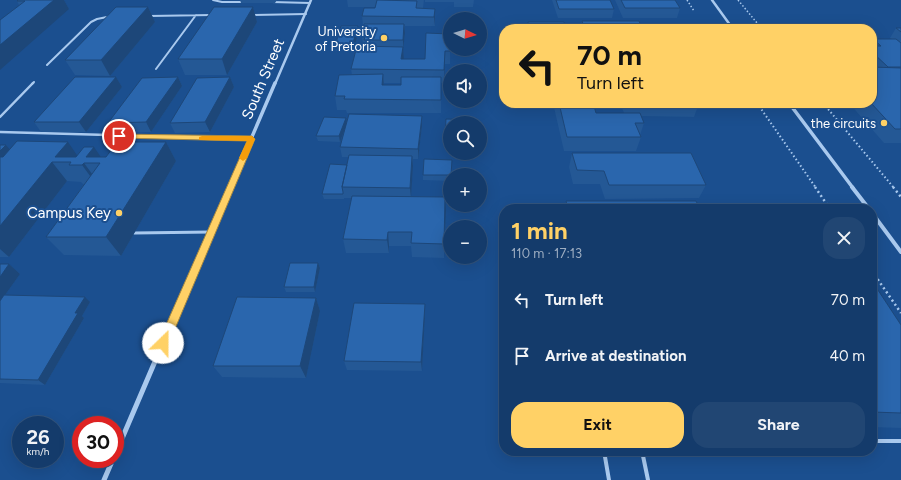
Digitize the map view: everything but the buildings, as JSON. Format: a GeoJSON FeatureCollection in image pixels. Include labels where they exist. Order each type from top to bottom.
{"type":"FeatureCollection","features":[{"type":"Feature","properties":{"kind":"street"},"geometry":{"type":"LineString","coordinates":[[712,0],[730,24]]}},
{"type":"Feature","properties":{"kind":"street","name":"South Street"},"geometry":{"type":"LineString","coordinates":[[124,434],[311,1]]}},
{"type":"Feature","properties":{"kind":"street"},"geometry":{"type":"LineString","coordinates":[[793,108],[865,204]]}},
{"type":"Feature","properties":{"kind":"street"},"geometry":{"type":"LineString","coordinates":[[877,220],[901,252]]}},
{"type":"Feature","properties":{"kind":"street"},"geometry":{"type":"LineString","coordinates":[[104,480],[109,468]]}},
{"type":"Feature","properties":{"kind":"lane"},"geometry":{"type":"LineString","coordinates":[[213,0],[222,2],[251,2]]}},
{"type":"Feature","properties":{"kind":"lane"},"geometry":{"type":"LineString","coordinates":[[266,2],[311,1]]}},
{"type":"Feature","properties":{"kind":"lane"},"geometry":{"type":"LineString","coordinates":[[251,15],[306,14]]}},
{"type":"Feature","properties":{"kind":"lane"},"geometry":{"type":"LineString","coordinates":[[156,69],[196,15]]}},
{"type":"Feature","properties":{"kind":"lane"},"geometry":{"type":"LineString","coordinates":[[144,16],[212,15]]}},
{"type":"Feature","properties":{"kind":"lane"},"geometry":{"type":"LineString","coordinates":[[47,65],[91,22],[106,16],[114,16]]}},
{"type":"Feature","properties":{"kind":"lane"},"geometry":{"type":"LineString","coordinates":[[0,117],[34,82]]}},
{"type":"Feature","properties":{"kind":"lane"},"geometry":{"type":"LineString","coordinates":[[0,132],[252,139]]}},
{"type":"Feature","properties":{"kind":"lane"},"geometry":{"type":"LineString","coordinates":[[134,233],[211,232]]}},
{"type":"Feature","properties":{"kind":"lane"},"geometry":{"type":"LineString","coordinates":[[877,441],[901,441]]}},
{"type":"Feature","properties":{"kind":"lane"},"geometry":{"type":"LineString","coordinates":[[605,456],[609,480]]}},
{"type":"Feature","properties":{"kind":"lane"},"geometry":{"type":"LineString","coordinates":[[643,456],[648,480]]}},
{"type":"Feature","properties":{"kind":"path"},"geometry":{"type":"LineString","coordinates":[[738,0],[758,24]]}},
{"type":"Feature","properties":{"kind":"path"},"geometry":{"type":"LineString","coordinates":[[760,108],[827,204]]}},
{"type":"Feature","properties":{"kind":"path"},"geometry":{"type":"LineString","coordinates":[[827,108],[901,197]]}},
{"type":"Feature","properties":{"kind":"path"},"geometry":{"type":"LineString","coordinates":[[877,278],[901,313]]}},
{"type":"Feature","properties":{"kind":"slow traffic"},"geometry":{"type":"LineString","coordinates":[[202,139],[252,139],[243,158]]}},
{"type":"Feature","properties":{"kind":"place","name":"University of Pretoria"},"geometry":{"type":"Point","coordinates":[384,38]}},
{"type":"Feature","properties":{"kind":"place","name":"the circuits"},"geometry":{"type":"Point","coordinates":[884,123]}},
{"type":"Feature","properties":{"kind":"place","name":"Campus Key"},"geometry":{"type":"Point","coordinates":[119,213]}},
{"type":"Feature","properties":{"kind":"route"},"geometry":{"type":"LineString","coordinates":[[119,136],[252,139],[163,343]]}}]}
